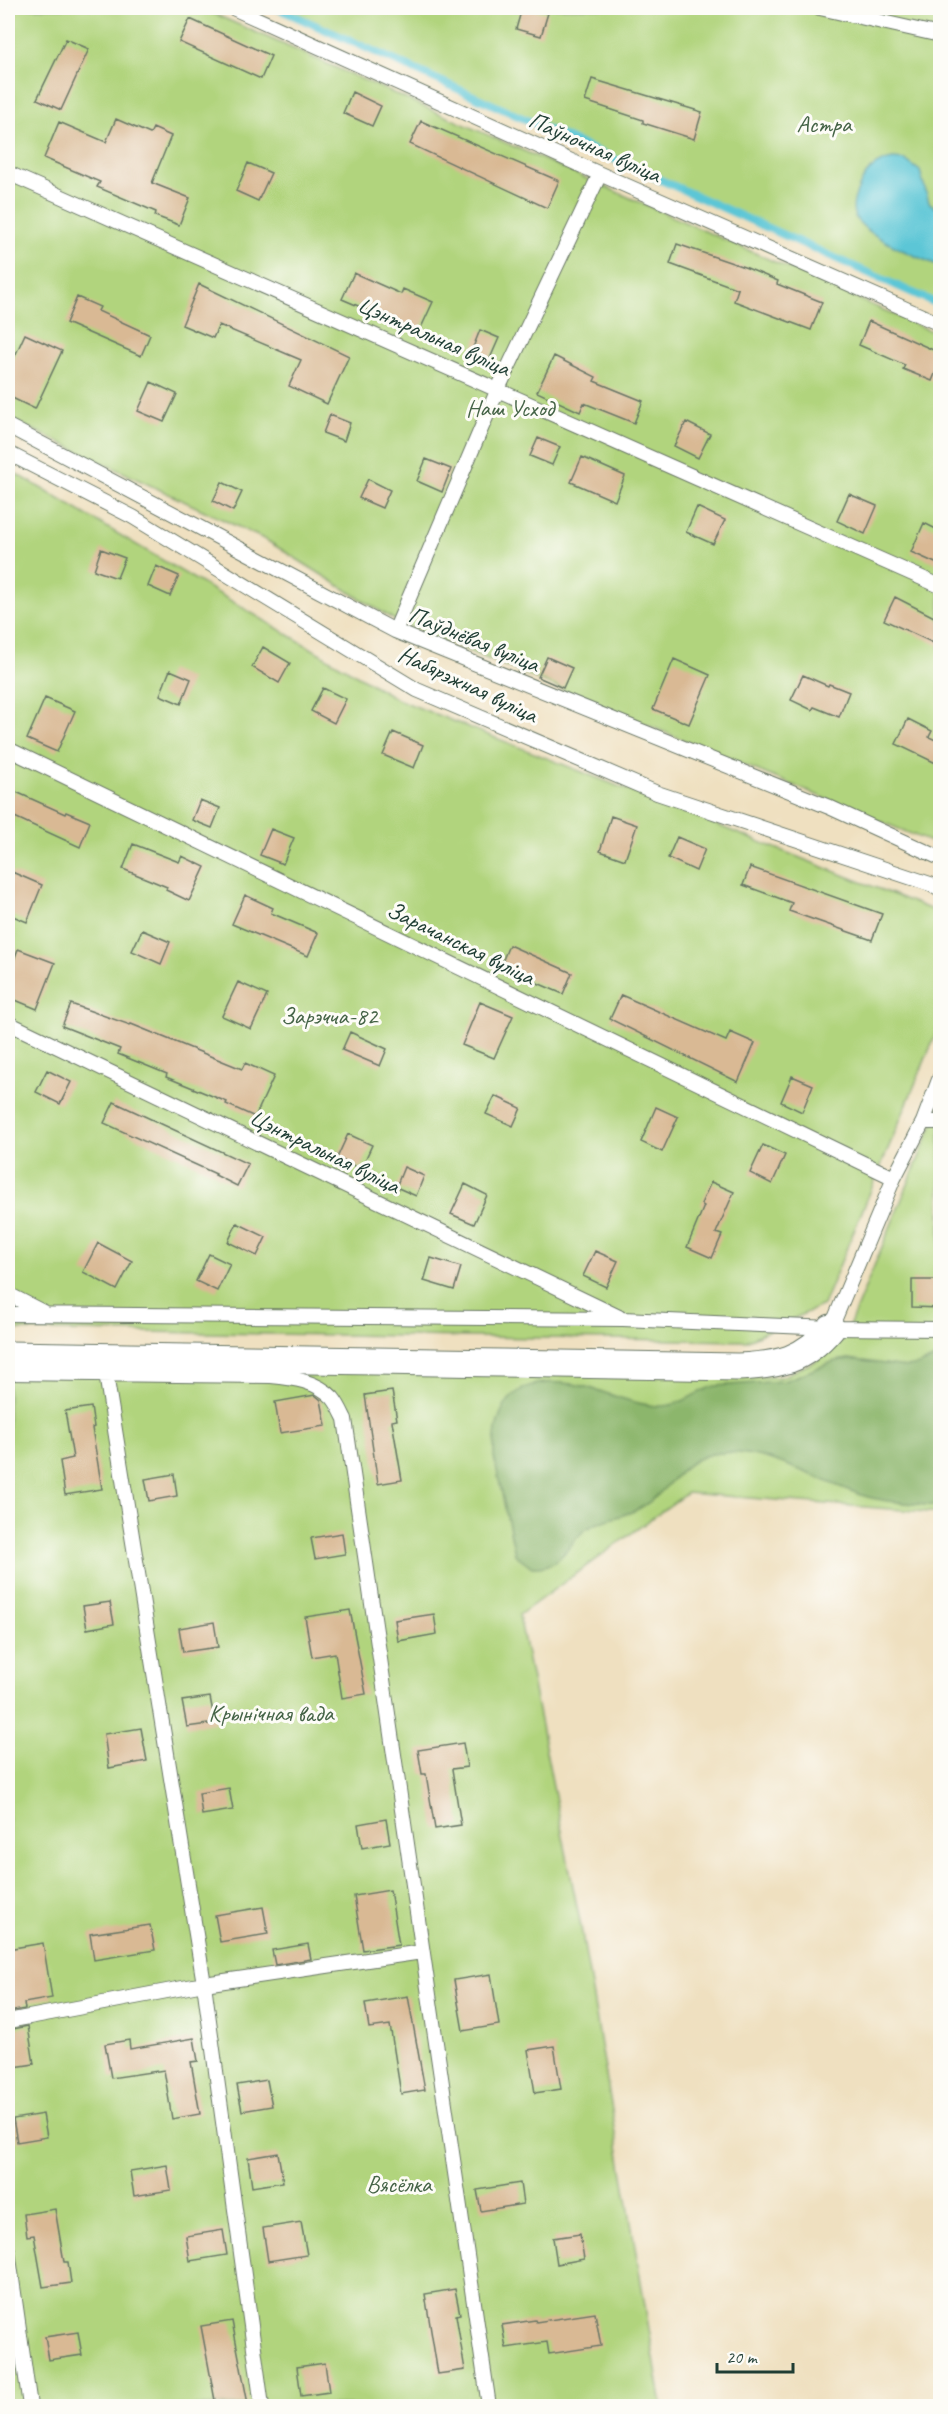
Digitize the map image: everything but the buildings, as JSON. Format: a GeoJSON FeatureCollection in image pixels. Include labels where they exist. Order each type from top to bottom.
{"type":"FeatureCollection","features":[{"type":"Feature","properties":{"kind":"street"},"geometry":{"type":"LineString","coordinates":[[8,1355],[770,1366],[798,1357],[819,1342],[831,1328]]}},
{"type":"Feature","properties":{"kind":"lane","name":"Паўночная вуліца"},"geometry":{"type":"LineString","coordinates":[[233,8],[940,324]]}},
{"type":"Feature","properties":{"kind":"lane"},"geometry":{"type":"LineString","coordinates":[[820,8],[940,35]]}},
{"type":"Feature","properties":{"kind":"lane","name":"Цэнтральная вуліца"},"geometry":{"type":"LineString","coordinates":[[8,174],[940,586]]}},
{"type":"Feature","properties":{"kind":"lane"},"geometry":{"type":"LineString","coordinates":[[395,631],[498,389],[600,174]]}},
{"type":"Feature","properties":{"kind":"lane","name":"Паўднёвая вуліца"},"geometry":{"type":"LineString","coordinates":[[8,426],[395,631],[829,807],[940,858]]}},
{"type":"Feature","properties":{"kind":"lane","name":"Набярэжная вуліца"},"geometry":{"type":"LineString","coordinates":[[8,453],[133,517],[417,690],[657,793],[930,884],[940,890]]}},
{"type":"Feature","properties":{"kind":"lane","name":"Зарачанская вуліца"},"geometry":{"type":"LineString","coordinates":[[8,749],[894,1178]]}},
{"type":"Feature","properties":{"kind":"lane","name":"Цэнтральная вуліца"},"geometry":{"type":"LineString","coordinates":[[8,1023],[623,1319]]}},
{"type":"Feature","properties":{"kind":"lane"},"geometry":{"type":"LineString","coordinates":[[831,1328],[894,1178],[923,1122],[940,1077]]}},
{"type":"Feature","properties":{"kind":"lane"},"geometry":{"type":"LineString","coordinates":[[923,1122],[940,1122]]}},
{"type":"Feature","properties":{"kind":"lane"},"geometry":{"type":"LineString","coordinates":[[8,1294],[48,1314]]}},
{"type":"Feature","properties":{"kind":"lane"},"geometry":{"type":"LineString","coordinates":[[8,1314],[623,1319],[831,1328],[940,1329]]}},
{"type":"Feature","properties":{"kind":"lane"},"geometry":{"type":"LineString","coordinates":[[8,1373],[271,1376],[298,1379],[316,1386],[334,1399],[345,1419],[489,2406]]}},
{"type":"Feature","properties":{"kind":"lane"},"geometry":{"type":"LineString","coordinates":[[106,1374],[204,1984],[262,2406]]}},
{"type":"Feature","properties":{"kind":"lane"},"geometry":{"type":"LineString","coordinates":[[8,2021],[204,1984],[422,1952]]}},
{"type":"Feature","properties":{"kind":"lane"},"geometry":{"type":"LineString","coordinates":[[8,2251],[30,2406]]}},
{"type":"Feature","properties":{"kind":"green space","name":"Наш Усход"},"geometry":{"type":"Polygon","coordinates":[[[8,8],[201,8],[940,335],[940,846],[396,621],[266,540],[8,418],[8,8]]]}},
{"type":"Feature","properties":{"kind":"green space","name":"Астра"},"geometry":{"type":"Polygon","coordinates":[[[285,8],[940,8],[940,305],[285,8]]]}},
{"type":"Feature","properties":{"kind":"green space","name":"Зарэчча-82"},"geometry":{"type":"Polygon","coordinates":[[[8,470],[397,699],[940,913],[940,1024],[823,1305],[746,1341],[8,1330],[8,470]]]}},
{"type":"Feature","properties":{"kind":"green space"},"geometry":{"type":"Polygon","coordinates":[[[940,1107],[940,1513],[687,1493],[519,1615],[581,1927],[662,2406],[8,2406],[8,1364],[781,1377],[816,1361],[845,1336],[940,1107]]]}},
{"type":"Feature","properties":{"kind":"green space"},"geometry":{"type":"Polygon","coordinates":[[[940,1356],[940,1506],[868,1497],[791,1466],[751,1455],[731,1452],[712,1454],[691,1463],[650,1502],[640,1508],[585,1530],[563,1555],[551,1564],[532,1567],[515,1554],[494,1457],[495,1438],[503,1408],[511,1397],[522,1389],[552,1382],[572,1384],[645,1405],[665,1406],[673,1405],[715,1386],[784,1381],[835,1361],[849,1359],[906,1367],[919,1365],[940,1356]]]}},
{"type":"Feature","properties":{"kind":"water"},"geometry":{"type":"Polygon","coordinates":[[[893,159],[905,160],[920,171],[929,202],[940,212],[940,266],[879,238],[859,222],[854,214],[855,198],[867,174],[878,164],[893,159]]]}},
{"type":"Feature","properties":{"kind":"waterway"},"geometry":{"type":"LineString","coordinates":[[277,8],[940,305]]}},
{"type":"Feature","properties":{"kind":"park label","name":"Крынічная вада"},"geometry":{"type":"Point","coordinates":[271,1713]}},
{"type":"Feature","properties":{"kind":"park label","name":"Вясёлка"},"geometry":{"type":"Point","coordinates":[399,2184]}}]}
